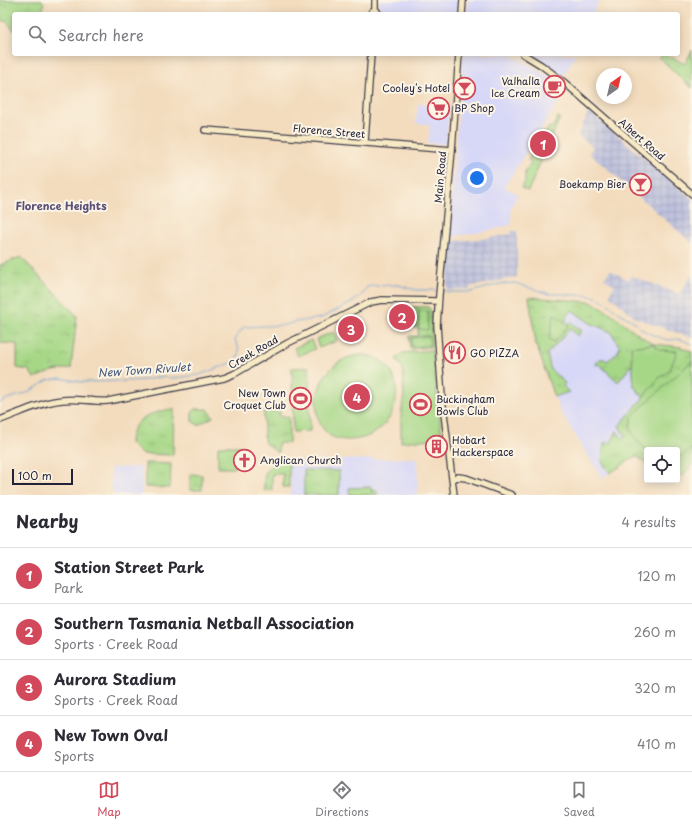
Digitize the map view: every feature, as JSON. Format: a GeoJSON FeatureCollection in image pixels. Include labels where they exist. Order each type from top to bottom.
{"type":"FeatureCollection","features":[{"type":"Feature","properties":{"kind":"street"},"geometry":{"type":"LineString","coordinates":[[375,0],[375,12]]}},
{"type":"Feature","properties":{"kind":"street"},"geometry":{"type":"LineString","coordinates":[[462,12],[463,0]]}},
{"type":"Feature","properties":{"kind":"street"},"geometry":{"type":"LineString","coordinates":[[365,142],[371,56]]}},
{"type":"Feature","properties":{"kind":"street","name":"Main Road"},"geometry":{"type":"LineString","coordinates":[[454,495],[438,348],[438,298],[452,150],[459,56]]}},
{"type":"Feature","properties":{"kind":"street","name":"Albert Road"},"geometry":{"type":"LineString","coordinates":[[526,56],[565,83],[692,194]]}},
{"type":"Feature","properties":{"kind":"street","name":"Florence Street"},"geometry":{"type":"LineString","coordinates":[[204,130],[452,150]]}},
{"type":"Feature","properties":{"kind":"street","name":"Creek Road"},"geometry":{"type":"LineString","coordinates":[[0,420],[46,403],[59,400],[93,402],[108,401],[224,378],[234,374],[288,343],[371,302],[382,300],[438,298]]}},
{"type":"Feature","properties":{"kind":"street"},"geometry":{"type":"LineString","coordinates":[[452,479],[458,477],[466,478],[512,495]]}},
{"type":"Feature","properties":{"kind":"shaded area"},"geometry":{"type":"Polygon","coordinates":[[[380,0],[458,0],[457,12],[404,12],[379,10],[380,0]]]}},
{"type":"Feature","properties":{"kind":"shaded area"},"geometry":{"type":"Polygon","coordinates":[[[468,0],[599,0],[594,12],[467,12],[468,0]]]}},
{"type":"Feature","properties":{"kind":"shaded area"},"geometry":{"type":"Polygon","coordinates":[[[463,56],[513,56],[551,78],[566,90],[504,187],[518,194],[511,208],[511,225],[482,232],[449,237],[463,56]]]}},
{"type":"Feature","properties":{"kind":"shaded area"},"geometry":{"type":"Polygon","coordinates":[[[532,56],[575,56],[563,77],[532,56]]]}},
{"type":"Feature","properties":{"kind":"shaded area"},"geometry":{"type":"Polygon","coordinates":[[[418,104],[449,107],[446,144],[428,143],[430,125],[416,123],[418,104]]]}},
{"type":"Feature","properties":{"kind":"shaded area"},"geometry":{"type":"Polygon","coordinates":[[[589,111],[692,199],[692,243],[589,153],[593,147],[578,135],[589,111]]]}},
{"type":"Feature","properties":{"kind":"shaded area"},"geometry":{"type":"Polygon","coordinates":[[[511,231],[517,231],[517,277],[470,287],[470,289],[447,290],[450,241],[482,239],[511,234],[511,231]]]}},
{"type":"Feature","properties":{"kind":"shaded area"},"geometry":{"type":"Polygon","coordinates":[[[610,270],[629,280],[632,276],[679,294],[692,275],[692,338],[636,318],[609,295],[615,285],[604,279],[610,270]]]}},
{"type":"Feature","properties":{"kind":"shaded area"},"geometry":{"type":"Polygon","coordinates":[[[529,297],[591,302],[612,314],[642,337],[654,344],[681,347],[692,352],[692,465],[682,477],[680,475],[680,447],[644,447],[644,462],[636,456],[602,478],[560,411],[536,344],[529,297]]]}},
{"type":"Feature","properties":{"kind":"shaded area"},"geometry":{"type":"Polygon","coordinates":[[[417,458],[418,495],[291,495],[290,461],[417,458]]]}},
{"type":"Feature","properties":{"kind":"shaded area"},"geometry":{"type":"Polygon","coordinates":[[[141,467],[142,495],[115,495],[111,486],[111,468],[141,467]]]}},
{"type":"Feature","properties":{"kind":"green space"},"geometry":{"type":"Polygon","coordinates":[[[0,0],[42,0],[44,4],[42,12],[12,12],[12,28],[7,22],[0,20],[0,0]]]}},
{"type":"Feature","properties":{"kind":"green space"},"geometry":{"type":"Polygon","coordinates":[[[692,50],[692,88],[660,58],[661,56],[669,56],[685,64],[692,50]]]}},
{"type":"Feature","properties":{"kind":"green space"},"geometry":{"type":"Polygon","coordinates":[[[558,117],[560,118],[528,191],[521,188],[525,182],[525,172],[531,162],[528,160],[549,127],[552,128],[558,117]]]}},
{"type":"Feature","properties":{"kind":"green space"},"geometry":{"type":"Polygon","coordinates":[[[21,257],[77,316],[71,368],[53,371],[34,378],[29,370],[17,368],[17,344],[0,343],[0,265],[21,257]]]}},
{"type":"Feature","properties":{"kind":"green space"},"geometry":{"type":"Polygon","coordinates":[[[529,297],[591,302],[612,314],[642,337],[654,344],[681,347],[692,352],[692,465],[682,477],[680,475],[680,447],[644,447],[644,462],[636,456],[610,473],[602,462],[604,443],[607,442],[610,444],[617,431],[623,439],[626,437],[619,426],[643,398],[634,386],[633,366],[630,366],[618,382],[599,364],[595,364],[600,359],[607,361],[615,355],[620,347],[611,332],[590,323],[572,310],[565,318],[567,319],[565,322],[568,324],[570,322],[582,331],[578,336],[570,329],[547,354],[551,370],[565,383],[563,386],[569,392],[554,397],[536,344],[529,297]]]}},
{"type":"Feature","properties":{"kind":"green space"},"geometry":{"type":"Polygon","coordinates":[[[397,306],[428,307],[431,311],[432,347],[410,349],[409,336],[418,336],[418,328],[397,327],[397,306]]]}},
{"type":"Feature","properties":{"kind":"green space"},"geometry":{"type":"Polygon","coordinates":[[[398,307],[407,307],[407,326],[397,326],[398,307]]]}},
{"type":"Feature","properties":{"kind":"green space"},"geometry":{"type":"Polygon","coordinates":[[[409,307],[418,308],[418,326],[408,326],[409,307]]]}},
{"type":"Feature","properties":{"kind":"green space"},"geometry":{"type":"Polygon","coordinates":[[[419,311],[428,311],[428,330],[419,329],[419,311]]]}},
{"type":"Feature","properties":{"kind":"green space"},"geometry":{"type":"Polygon","coordinates":[[[554,314],[569,325],[554,342],[549,339],[554,314]]]}},
{"type":"Feature","properties":{"kind":"green space"},"geometry":{"type":"Polygon","coordinates":[[[333,332],[337,341],[319,348],[316,339],[333,332]]]}},
{"type":"Feature","properties":{"kind":"green space"},"geometry":{"type":"Polygon","coordinates":[[[429,336],[430,345],[412,347],[411,338],[429,336]]]}},
{"type":"Feature","properties":{"kind":"green space"},"geometry":{"type":"Polygon","coordinates":[[[311,340],[315,349],[298,356],[294,348],[311,340]]]}},
{"type":"Feature","properties":{"kind":"green space"},"geometry":{"type":"Polygon","coordinates":[[[653,344],[660,350],[677,351],[670,370],[658,379],[643,397],[634,386],[631,347],[653,344]]]}},
{"type":"Feature","properties":{"kind":"green space","name":"Buckingham Bowls Club"},"geometry":{"type":"Polygon","coordinates":[[[432,350],[442,438],[401,442],[401,416],[404,394],[403,369],[396,359],[403,353],[432,350]]]}},
{"type":"Feature","properties":{"kind":"green space"},"geometry":{"type":"Polygon","coordinates":[[[361,355],[377,359],[389,368],[395,381],[396,395],[393,410],[385,423],[374,433],[355,440],[344,440],[331,436],[324,430],[317,414],[316,405],[318,395],[324,378],[336,364],[347,358],[361,355]]]}},
{"type":"Feature","properties":{"kind":"green space"},"geometry":{"type":"Polygon","coordinates":[[[692,361],[692,448],[680,457],[680,447],[644,447],[636,440],[630,428],[632,416],[692,361]]]}},
{"type":"Feature","properties":{"kind":"green space","name":"New Town Croquet Club"},"geometry":{"type":"Polygon","coordinates":[[[309,367],[310,431],[293,432],[292,368],[309,367]]]}},
{"type":"Feature","properties":{"kind":"green space"},"geometry":{"type":"Polygon","coordinates":[[[174,409],[173,455],[141,454],[130,443],[131,435],[138,422],[156,412],[174,409]]]}},
{"type":"Feature","properties":{"kind":"green space"},"geometry":{"type":"Polygon","coordinates":[[[195,409],[208,409],[213,417],[198,425],[192,421],[192,413],[195,409]]]}},
{"type":"Feature","properties":{"kind":"green space"},"geometry":{"type":"Polygon","coordinates":[[[264,411],[280,411],[280,417],[289,417],[289,443],[278,443],[278,453],[265,443],[264,440],[264,411]]]}},
{"type":"Feature","properties":{"kind":"green space"},"geometry":{"type":"Polygon","coordinates":[[[218,446],[242,446],[242,461],[235,462],[235,468],[218,468],[218,446]]]}},
{"type":"Feature","properties":{"kind":"green space"},"geometry":{"type":"Polygon","coordinates":[[[289,461],[289,487],[283,487],[283,474],[272,474],[272,490],[264,490],[266,471],[275,463],[289,461]]]}},
{"type":"Feature","properties":{"kind":"green space"},"geometry":{"type":"Polygon","coordinates":[[[145,463],[171,464],[170,488],[145,487],[145,463]]]}},
{"type":"Feature","properties":{"kind":"green space"},"geometry":{"type":"Polygon","coordinates":[[[304,470],[339,471],[339,495],[304,495],[304,470]]]}},
{"type":"Feature","properties":{"kind":"green space"},"geometry":{"type":"Polygon","coordinates":[[[190,474],[202,475],[202,490],[190,490],[190,474]]]}},
{"type":"Feature","properties":{"kind":"green space"},"geometry":{"type":"Polygon","coordinates":[[[371,487],[372,493],[372,490],[377,490],[377,495],[350,495],[349,488],[371,487]]]}},
{"type":"Feature","properties":{"kind":"waterway","name":"New Town Rivulet"},"geometry":{"type":"LineString","coordinates":[[442,290],[449,292],[471,292],[499,284],[515,283],[549,294],[585,295],[596,297],[635,322],[639,327],[648,333],[667,340],[680,339],[692,344]]}},
{"type":"Feature","properties":{"kind":"waterway","name":"New Town Rivulet"},"geometry":{"type":"LineString","coordinates":[[0,403],[7,399],[27,393],[48,380],[60,378],[82,382],[129,381],[146,380],[159,377],[175,378],[199,375],[231,363],[239,355],[239,349],[235,340],[237,335],[244,327],[284,325],[321,318],[351,303],[363,294],[367,287],[372,286],[398,285],[416,290],[436,290]]}},
{"type":"Feature","properties":{"kind":"place","name":"Valhalla Ice Cream"},"geometry":{"type":"Point","coordinates":[555,87]}},
{"type":"Feature","properties":{"kind":"place","name":"Cooley's Hotel"},"geometry":{"type":"Point","coordinates":[465,88]}},
{"type":"Feature","properties":{"kind":"place","name":"BP Shop"},"geometry":{"type":"Point","coordinates":[438,108]}},
{"type":"Feature","properties":{"kind":"place","name":"Station Street Park"},"geometry":{"type":"Point","coordinates":[543,144]}},
{"type":"Feature","properties":{"kind":"place","name":"Boekamp Bier"},"geometry":{"type":"Point","coordinates":[641,184]}},
{"type":"Feature","properties":{"kind":"place","name":"Southern Tasmania Netball Association"},"geometry":{"type":"Point","coordinates":[402,317]}},
{"type":"Feature","properties":{"kind":"place","name":"Aurora Stadium"},"geometry":{"type":"Point","coordinates":[351,329]}},
{"type":"Feature","properties":{"kind":"place","name":"GO PIZZA"},"geometry":{"type":"Point","coordinates":[454,353]}},
{"type":"Feature","properties":{"kind":"place","name":"New Town Oval"},"geometry":{"type":"Point","coordinates":[357,397]}},
{"type":"Feature","properties":{"kind":"place","name":"New Town Croquet Club"},"geometry":{"type":"Point","coordinates":[301,399]}},
{"type":"Feature","properties":{"kind":"place","name":"Buckingham Bowls Club"},"geometry":{"type":"Point","coordinates":[420,405]}},
{"type":"Feature","properties":{"kind":"place","name":"Hobart Hackerspace"},"geometry":{"type":"Point","coordinates":[437,446]}},
{"type":"Feature","properties":{"kind":"place","name":"Anglican Church"},"geometry":{"type":"Point","coordinates":[244,460]}},
{"type":"Feature","properties":{"kind":"district","name":"Florence Heights"},"geometry":{"type":"Point","coordinates":[61,206]}}]}
